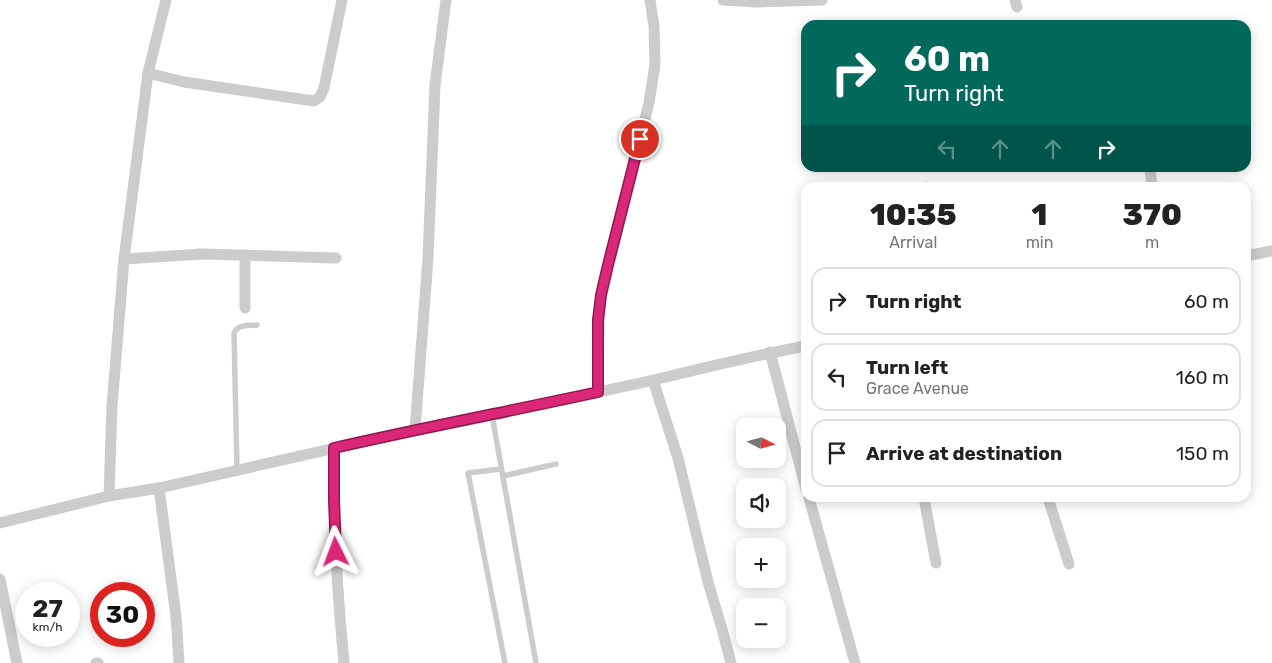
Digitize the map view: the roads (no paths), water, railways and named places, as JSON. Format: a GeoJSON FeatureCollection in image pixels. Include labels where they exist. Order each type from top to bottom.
{"type":"FeatureCollection","features":[{"type":"Feature","properties":{"kind":"street"},"geometry":{"type":"LineString","coordinates":[[109,496],[112,406],[124,259],[148,73],[166,0]]}},
{"type":"Feature","properties":{"kind":"street"},"geometry":{"type":"LineString","coordinates":[[148,73],[184,82],[314,101],[320,97],[324,88],[342,0]]}},
{"type":"Feature","properties":{"kind":"street"},"geometry":{"type":"LineString","coordinates":[[415,430],[428,258],[435,85],[446,0]]}},
{"type":"Feature","properties":{"kind":"street"},"geometry":{"type":"LineString","coordinates":[[598,392],[598,320],[601,295],[649,104],[655,64],[654,26],[650,0]]}},
{"type":"Feature","properties":{"kind":"street"},"geometry":{"type":"LineString","coordinates":[[723,0],[756,2],[822,0]]}},
{"type":"Feature","properties":{"kind":"street"},"geometry":{"type":"LineString","coordinates":[[1251,255],[1272,251]]}},
{"type":"Feature","properties":{"kind":"street"},"geometry":{"type":"LineString","coordinates":[[124,259],[202,254],[336,258]]}},
{"type":"Feature","properties":{"kind":"street"},"geometry":{"type":"LineString","coordinates":[[245,255],[245,308]]}},
{"type":"Feature","properties":{"kind":"street"},"geometry":{"type":"LineString","coordinates":[[0,522],[109,496],[159,488],[415,430],[492,415],[770,352],[801,347]]}},
{"type":"Feature","properties":{"kind":"street"},"geometry":{"type":"LineString","coordinates":[[770,352],[801,470]]}},
{"type":"Feature","properties":{"kind":"street"},"geometry":{"type":"LineString","coordinates":[[653,380],[678,458],[708,582],[731,663]]}},
{"type":"Feature","properties":{"kind":"street"},"geometry":{"type":"LineString","coordinates":[[334,448],[334,500],[344,663]]}},
{"type":"Feature","properties":{"kind":"street"},"geometry":{"type":"LineString","coordinates":[[159,488],[176,616],[179,663]]}},
{"type":"Feature","properties":{"kind":"street"},"geometry":{"type":"LineString","coordinates":[[809,502],[855,663]]}},
{"type":"Feature","properties":{"kind":"street"},"geometry":{"type":"LineString","coordinates":[[925,502],[936,564]]}},
{"type":"Feature","properties":{"kind":"street"},"geometry":{"type":"LineString","coordinates":[[1049,502],[1068,564]]}},
{"type":"Feature","properties":{"kind":"street"},"geometry":{"type":"LineString","coordinates":[[0,578],[17,663]]}},
{"type":"Feature","properties":{"kind":"lane"},"geometry":{"type":"LineString","coordinates":[[237,470],[234,334],[239,327],[257,324]]}},
{"type":"Feature","properties":{"kind":"lane"},"geometry":{"type":"LineString","coordinates":[[492,415],[536,663]]}},
{"type":"Feature","properties":{"kind":"lane"},"geometry":{"type":"LineString","coordinates":[[503,476],[556,464]]}},
{"type":"Feature","properties":{"kind":"lane"},"geometry":{"type":"LineString","coordinates":[[501,469],[468,473],[505,663]]}}]}
